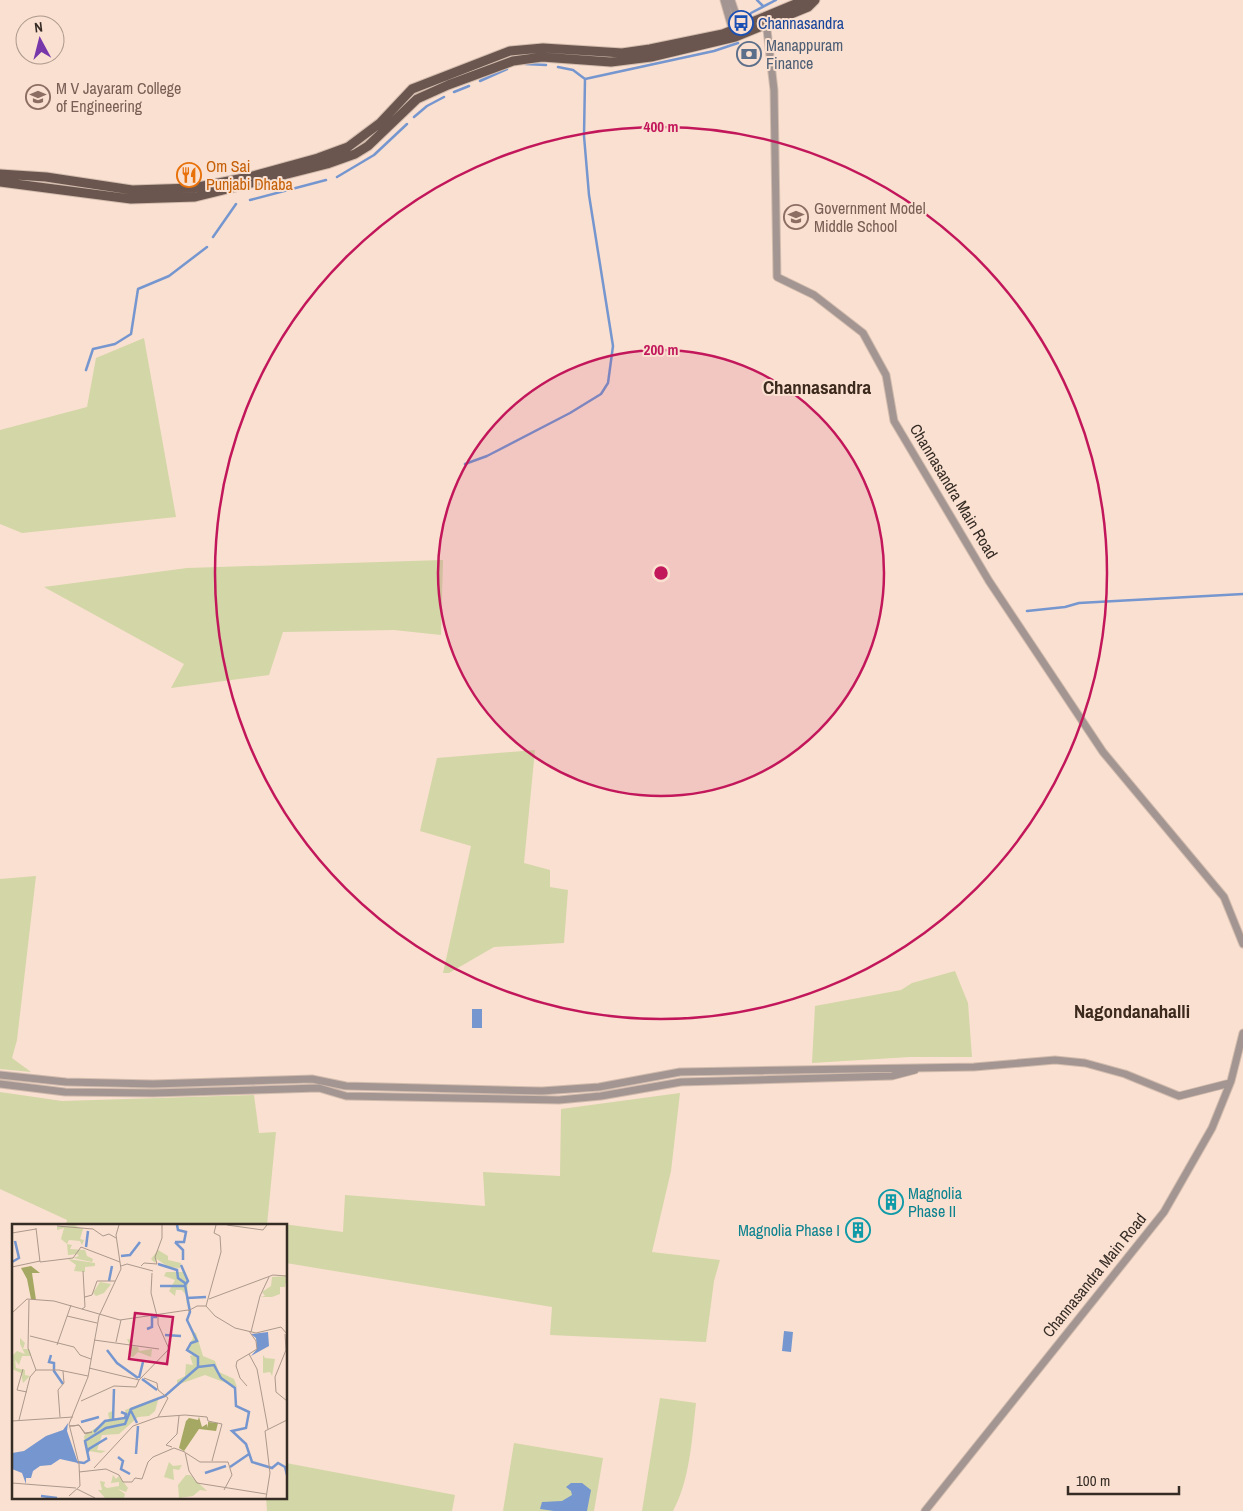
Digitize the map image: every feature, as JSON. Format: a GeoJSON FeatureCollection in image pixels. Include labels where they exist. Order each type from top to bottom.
{"type":"FeatureCollection","features":[{"type":"Feature","properties":{"kind":"main road"},"geometry":{"type":"LineString","coordinates":[[766,21],[805,0]]}},
{"type":"Feature","properties":{"kind":"main road"},"geometry":{"type":"LineString","coordinates":[[0,174],[46,177],[132,190],[193,188],[249,177],[333,154],[348,147],[363,137],[412,89],[513,61],[542,57],[622,61],[738,33],[808,7],[815,0]]}},
{"type":"Feature","properties":{"kind":"main road"},"geometry":{"type":"LineString","coordinates":[[0,182],[131,199],[195,197],[249,186],[355,154],[374,141],[417,99],[462,75]]}},
{"type":"Feature","properties":{"kind":"main road"},"geometry":{"type":"LineString","coordinates":[[174,189],[175,199]]}},
{"type":"Feature","properties":{"kind":"street"},"geometry":{"type":"LineString","coordinates":[[724,0],[738,33]]}},
{"type":"Feature","properties":{"kind":"street"},"geometry":{"type":"LineString","coordinates":[[731,0],[738,33]]}},
{"type":"Feature","properties":{"kind":"street","name":"Channasandra Main Road"},"geometry":{"type":"LineString","coordinates":[[766,21],[774,90],[778,276],[814,295],[863,333],[886,375],[894,421],[989,581],[1104,752],[1224,897],[1243,944]]}},
{"type":"Feature","properties":{"kind":"street","name":"Channasandra Main Road"},"geometry":{"type":"LineString","coordinates":[[925,1511],[1164,1212],[1212,1128],[1230,1083],[1243,1033]]}},
{"type":"Feature","properties":{"kind":"street"},"geometry":{"type":"LineString","coordinates":[[0,1075],[66,1082],[153,1084],[312,1079],[346,1086],[542,1091],[599,1087],[680,1072],[974,1067],[1055,1060],[1085,1063],[1124,1074],[1179,1096],[1198,1093],[1230,1083]]}},
{"type":"Feature","properties":{"kind":"street"},"geometry":{"type":"LineString","coordinates":[[0,1084],[65,1092],[153,1093],[319,1088],[346,1096],[542,1101],[601,1096],[681,1082],[892,1076],[923,1068]]}},
{"type":"Feature","properties":{"kind":"green space"},"geometry":{"type":"Polygon","coordinates":[[[144,338],[176,517],[22,533],[0,524],[0,430],[87,407],[96,358],[144,338]]]}},
{"type":"Feature","properties":{"kind":"green space"},"geometry":{"type":"Polygon","coordinates":[[[443,560],[441,635],[394,630],[283,632],[269,675],[171,688],[184,664],[44,587],[187,568],[443,560]]]}},
{"type":"Feature","properties":{"kind":"green space"},"geometry":{"type":"Polygon","coordinates":[[[535,750],[524,863],[550,870],[550,887],[568,890],[564,943],[494,947],[449,973],[443,973],[471,846],[420,831],[437,758],[535,750]]]}},
{"type":"Feature","properties":{"kind":"green space"},"geometry":{"type":"Polygon","coordinates":[[[36,876],[17,1040],[12,1058],[31,1072],[0,1069],[0,879],[36,876]]]}},
{"type":"Feature","properties":{"kind":"green space"},"geometry":{"type":"Polygon","coordinates":[[[955,971],[968,1003],[972,1057],[910,1057],[812,1063],[815,1006],[901,990],[912,983],[955,971]]]}},
{"type":"Feature","properties":{"kind":"green space"},"geometry":{"type":"Polygon","coordinates":[[[0,1092],[62,1101],[254,1095],[259,1133],[276,1132],[267,1224],[66,1224],[67,1220],[0,1189],[0,1092]]]}},
{"type":"Feature","properties":{"kind":"green space"},"geometry":{"type":"Polygon","coordinates":[[[680,1093],[671,1171],[652,1252],[720,1260],[714,1281],[706,1342],[550,1335],[552,1307],[288,1263],[288,1225],[343,1232],[345,1195],[485,1206],[483,1172],[560,1176],[561,1109],[680,1093]]]}},
{"type":"Feature","properties":{"kind":"green space"},"geometry":{"type":"Polygon","coordinates":[[[660,1398],[696,1403],[687,1472],[679,1499],[673,1511],[642,1511],[660,1398]]]}},
{"type":"Feature","properties":{"kind":"green space"},"geometry":{"type":"Polygon","coordinates":[[[514,1443],[603,1458],[594,1511],[503,1511],[514,1443]]]}},
{"type":"Feature","properties":{"kind":"green space"},"geometry":{"type":"Polygon","coordinates":[[[288,1463],[455,1495],[452,1511],[267,1511],[266,1498],[288,1498],[288,1463]]]}},
{"type":"Feature","properties":{"kind":"water"},"geometry":{"type":"Polygon","coordinates":[[[472,1009],[482,1009],[482,1028],[472,1028],[472,1009]]]}},
{"type":"Feature","properties":{"kind":"water"},"geometry":{"type":"Polygon","coordinates":[[[784,1331],[793,1332],[791,1352],[782,1351],[784,1331]]]}},
{"type":"Feature","properties":{"kind":"water"},"geometry":{"type":"Polygon","coordinates":[[[571,1483],[582,1483],[591,1490],[587,1511],[540,1509],[542,1502],[562,1501],[572,1495],[571,1491],[566,1487],[571,1483]]]}},
{"type":"Feature","properties":{"kind":"waterway"},"geometry":{"type":"LineString","coordinates":[[757,0],[763,6]]}},
{"type":"Feature","properties":{"kind":"waterway"},"geometry":{"type":"LineString","coordinates":[[749,17],[751,13],[776,0]]}},
{"type":"Feature","properties":{"kind":"waterway"},"geometry":{"type":"LineString","coordinates":[[465,464],[487,456],[570,413],[601,394],[608,383],[613,346],[589,195],[584,136],[585,79],[714,51],[738,43]]}},
{"type":"Feature","properties":{"kind":"waterway"},"geometry":{"type":"LineString","coordinates":[[525,64],[546,65]]}},
{"type":"Feature","properties":{"kind":"waterway"},"geometry":{"type":"LineString","coordinates":[[558,67],[573,70],[585,79]]}},
{"type":"Feature","properties":{"kind":"waterway"},"geometry":{"type":"LineString","coordinates":[[480,81],[507,69]]}},
{"type":"Feature","properties":{"kind":"waterway"},"geometry":{"type":"LineString","coordinates":[[454,92],[469,86]]}},
{"type":"Feature","properties":{"kind":"waterway"},"geometry":{"type":"LineString","coordinates":[[414,117],[427,106],[444,97]]}},
{"type":"Feature","properties":{"kind":"waterway"},"geometry":{"type":"LineString","coordinates":[[337,177],[374,155],[407,124]]}},
{"type":"Feature","properties":{"kind":"waterway"},"geometry":{"type":"LineString","coordinates":[[250,200],[326,180]]}},
{"type":"Feature","properties":{"kind":"waterway"},"geometry":{"type":"LineString","coordinates":[[213,237],[236,204]]}},
{"type":"Feature","properties":{"kind":"waterway"},"geometry":{"type":"LineString","coordinates":[[86,370],[93,349],[115,344],[131,334],[138,289],[169,276],[207,247]]}},
{"type":"Feature","properties":{"kind":"waterway"},"geometry":{"type":"LineString","coordinates":[[1027,611],[1065,607],[1079,603],[1243,594]]}},
{"type":"Feature","properties":{"kind":"place","name":"Channasandra"},"geometry":{"type":"Point","coordinates":[741,23]}},
{"type":"Feature","properties":{"kind":"place","name":"Manappuram Finance"},"geometry":{"type":"Point","coordinates":[749,54]}},
{"type":"Feature","properties":{"kind":"place","name":"M V Jayaram College of Engineering"},"geometry":{"type":"Point","coordinates":[38,97]}},
{"type":"Feature","properties":{"kind":"place","name":"Om Sai Punjabi Dhaba"},"geometry":{"type":"Point","coordinates":[189,175]}},
{"type":"Feature","properties":{"kind":"place","name":"Government Model Middle School"},"geometry":{"type":"Point","coordinates":[796,217]}},
{"type":"Feature","properties":{"kind":"place","name":"Magnolia Phase II"},"geometry":{"type":"Point","coordinates":[891,1202]}},
{"type":"Feature","properties":{"kind":"place","name":"Magnolia Phase I"},"geometry":{"type":"Point","coordinates":[858,1230]}},
{"type":"Feature","properties":{"kind":"district","name":"Channasandra"},"geometry":{"type":"Point","coordinates":[817,387]}},
{"type":"Feature","properties":{"kind":"district","name":"Nagondanahalli"},"geometry":{"type":"Point","coordinates":[1132,1011]}}]}
